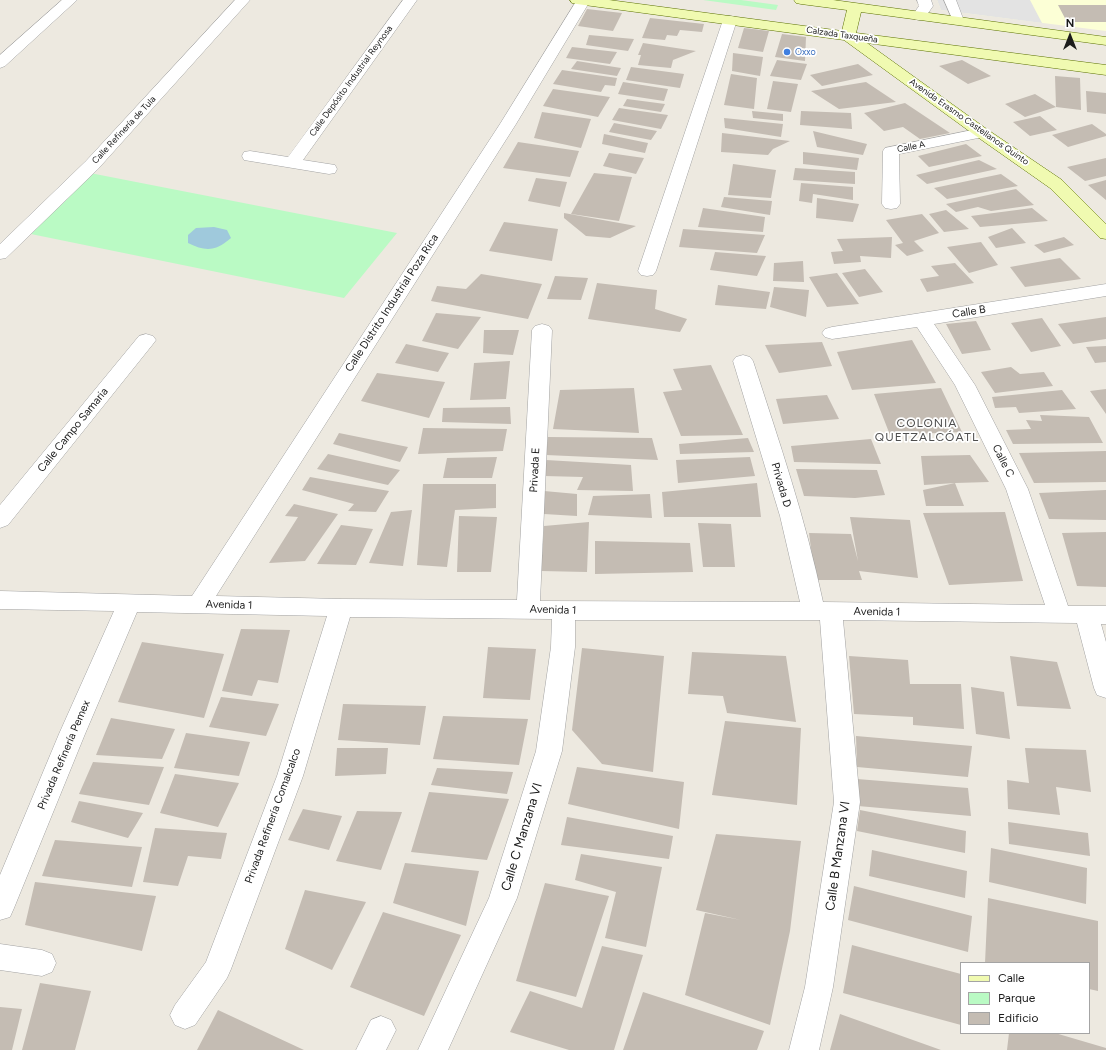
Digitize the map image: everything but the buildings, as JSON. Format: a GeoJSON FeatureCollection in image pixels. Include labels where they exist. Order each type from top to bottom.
{"type":"FeatureCollection","features":[{"type":"Feature","properties":{"kind":"main road","name":"Calzada Taxqueña"},"geometry":{"type":"LineString","coordinates":[[580,0],[1106,70]]}},
{"type":"Feature","properties":{"kind":"main road"},"geometry":{"type":"LineString","coordinates":[[801,0],[1106,41]]}},
{"type":"Feature","properties":{"kind":"main road"},"geometry":{"type":"LineString","coordinates":[[848,36],[855,7]]}},
{"type":"Feature","properties":{"kind":"main road","name":"Avenida Erasmo Castellanos Quinto"},"geometry":{"type":"LineString","coordinates":[[848,36],[982,133],[1056,184],[1106,234]]}},
{"type":"Feature","properties":{"kind":"street"},"geometry":{"type":"LineString","coordinates":[[0,63],[70,0]]}},
{"type":"Feature","properties":{"kind":"street","name":"Calle Refinería de Tula"},"geometry":{"type":"LineString","coordinates":[[0,254],[92,165],[243,0]]}},
{"type":"Feature","properties":{"kind":"street","name":"Calle Depósito Industrial Reynosa"},"geometry":{"type":"LineString","coordinates":[[292,163],[410,0]]}},
{"type":"Feature","properties":{"kind":"street","name":"Calle Distrito Industrial Poza Rica"},"geometry":{"type":"LineString","coordinates":[[199,604],[508,124],[580,0]]}},
{"type":"Feature","properties":{"kind":"street"},"geometry":{"type":"LineString","coordinates":[[919,16],[926,6],[924,0]]}},
{"type":"Feature","properties":{"kind":"street"},"geometry":{"type":"LineString","coordinates":[[647,271],[730,20]]}},
{"type":"Feature","properties":{"kind":"street","name":"Calle A"},"geometry":{"type":"LineString","coordinates":[[891,204],[891,151],[982,133]]}},
{"type":"Feature","properties":{"kind":"street"},"geometry":{"type":"LineString","coordinates":[[250,156],[330,169]]}},
{"type":"Feature","properties":{"kind":"street","name":"Calle B"},"geometry":{"type":"LineString","coordinates":[[832,333],[1106,290]]}},
{"type":"Feature","properties":{"kind":"street","name":"Calle C"},"geometry":{"type":"LineString","coordinates":[[922,320],[965,385],[1017,489],[1060,614]]}},
{"type":"Feature","properties":{"kind":"street","name":"Privada E"},"geometry":{"type":"LineString","coordinates":[[528,609],[542,330]]}},
{"type":"Feature","properties":{"kind":"street","name":"Calle Campo Samaria"},"geometry":{"type":"LineString","coordinates":[[0,520],[146,340]]}},
{"type":"Feature","properties":{"kind":"street","name":"Privada D"},"geometry":{"type":"LineString","coordinates":[[743,361],[777,468],[808,585],[822,611]]}},
{"type":"Feature","properties":{"kind":"street","name":"Avenida 1"},"geometry":{"type":"LineString","coordinates":[[0,600],[341,608],[822,611],[1097,615]]}},
{"type":"Feature","properties":{"kind":"street","name":"Privada Refinería Pemex"},"geometry":{"type":"LineString","coordinates":[[0,908],[69,742],[130,602]]}},
{"type":"Feature","properties":{"kind":"street","name":"Privada Refinería Comalcalco"},"geometry":{"type":"LineString","coordinates":[[185,1015],[216,969],[290,776],[341,608]]}},
{"type":"Feature","properties":{"kind":"street","name":"Calle C Manzana VI"},"geometry":{"type":"LineString","coordinates":[[433,1050],[503,898],[549,751],[563,647],[564,610]]}},
{"type":"Feature","properties":{"kind":"street","name":"Calle B Manzana VI"},"geometry":{"type":"LineString","coordinates":[[804,1050],[819,987],[847,802],[822,611]]}},
{"type":"Feature","properties":{"kind":"street"},"geometry":{"type":"LineString","coordinates":[[1097,615],[1106,688]]}},
{"type":"Feature","properties":{"kind":"street"},"geometry":{"type":"LineString","coordinates":[[0,957],[42,964]]}},
{"type":"Feature","properties":{"kind":"lane"},"geometry":{"type":"LineString","coordinates":[[950,0],[958,21]]}},
{"type":"Feature","properties":{"kind":"shaded area"},"geometry":{"type":"Polygon","coordinates":[[[937,0],[1106,0],[1106,31],[941,10],[937,0]]]}},
{"type":"Feature","properties":{"kind":"shaded area"},"geometry":{"type":"Polygon","coordinates":[[[937,0],[1030,0],[1042,23],[941,10],[937,0]]]}},
{"type":"Feature","properties":{"kind":"green space"},"geometry":{"type":"Polygon","coordinates":[[[703,0],[741,0],[778,5],[776,10],[703,0]]]}},
{"type":"Feature","properties":{"kind":"green space"},"geometry":{"type":"Polygon","coordinates":[[[90,173],[397,233],[344,298],[26,233],[90,173]]]}},
{"type":"Feature","properties":{"kind":"water"},"geometry":{"type":"Polygon","coordinates":[[[214,227],[227,230],[231,238],[220,246],[211,249],[200,248],[188,243],[188,235],[196,228],[214,227]]]}},
{"type":"Feature","properties":{"kind":"place","name":"Oxxo"},"geometry":{"type":"Point","coordinates":[787,52]}},
{"type":"Feature","properties":{"kind":"district","name":"COLONIA QUETZALCÓATL"},"geometry":{"type":"Point","coordinates":[927,430]}}]}
